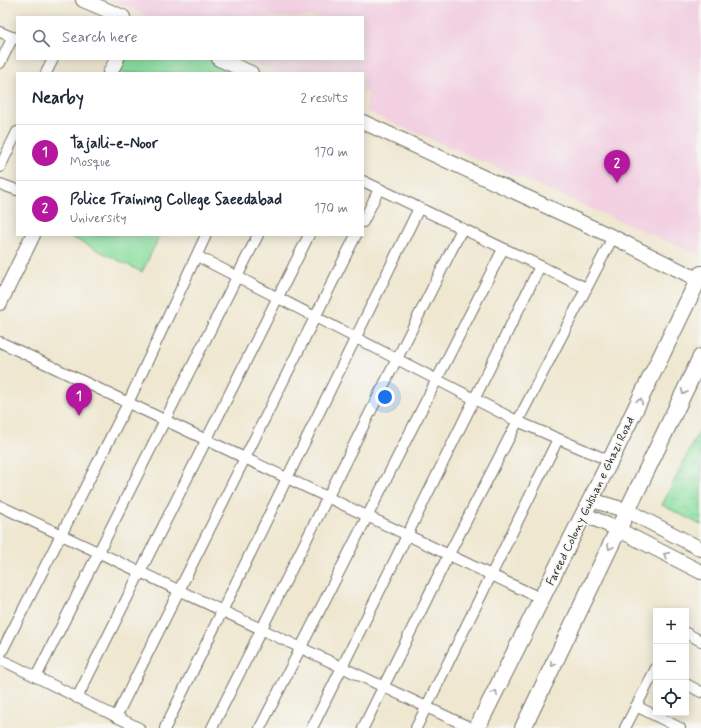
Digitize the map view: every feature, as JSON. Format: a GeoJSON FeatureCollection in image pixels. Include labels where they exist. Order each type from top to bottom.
{"type":"FeatureCollection","features":[{"type":"Feature","properties":{"kind":"main road"},"geometry":{"type":"LineString","coordinates":[[83,0],[121,16]]}},
{"type":"Feature","properties":{"kind":"main road"},"geometry":{"type":"LineString","coordinates":[[110,72],[116,60]]}},
{"type":"Feature","properties":{"kind":"main road"},"geometry":{"type":"LineString","coordinates":[[221,60],[249,72]]}},
{"type":"Feature","properties":{"kind":"main road"},"geometry":{"type":"LineString","coordinates":[[364,122],[700,278]]}},
{"type":"Feature","properties":{"kind":"main road"},"geometry":{"type":"LineString","coordinates":[[0,303],[33,236]]}},
{"type":"Feature","properties":{"kind":"main road","name":"Fareed Colony Gulshan e Ghazi Road"},"geometry":{"type":"LineString","coordinates":[[478,728],[700,278]]}},
{"type":"Feature","properties":{"kind":"main road"},"geometry":{"type":"LineString","coordinates":[[523,728],[701,357]]}},
{"type":"Feature","properties":{"kind":"main road"},"geometry":{"type":"LineString","coordinates":[[591,500],[628,511],[701,549]]}},
{"type":"Feature","properties":{"kind":"main road"},"geometry":{"type":"LineString","coordinates":[[584,514],[619,530],[701,572]]}},
{"type":"Feature","properties":{"kind":"street"},"geometry":{"type":"LineString","coordinates":[[0,32],[15,38],[0,63]]}},
{"type":"Feature","properties":{"kind":"street"},"geometry":{"type":"LineString","coordinates":[[46,72],[52,60]]}},
{"type":"Feature","properties":{"kind":"street"},"geometry":{"type":"LineString","coordinates":[[0,167],[16,134]]}},
{"type":"Feature","properties":{"kind":"street"},"geometry":{"type":"LineString","coordinates":[[364,182],[586,288]]}},
{"type":"Feature","properties":{"kind":"street"},"geometry":{"type":"LineString","coordinates":[[0,184],[16,190]]}},
{"type":"Feature","properties":{"kind":"street"},"geometry":{"type":"LineString","coordinates":[[364,220],[379,189]]}},
{"type":"Feature","properties":{"kind":"street"},"geometry":{"type":"LineString","coordinates":[[165,728],[419,208]]}},
{"type":"Feature","properties":{"kind":"street"},"geometry":{"type":"LineString","coordinates":[[212,728],[462,229]]}},
{"type":"Feature","properties":{"kind":"street"},"geometry":{"type":"LineString","coordinates":[[0,655],[128,403],[206,236]]}},
{"type":"Feature","properties":{"kind":"street"},"geometry":{"type":"LineString","coordinates":[[36,677],[258,236]]}},
{"type":"Feature","properties":{"kind":"street"},"geometry":{"type":"LineString","coordinates":[[77,698],[308,236]]}},
{"type":"Feature","properties":{"kind":"street"},"geometry":{"type":"LineString","coordinates":[[116,717],[356,236]]}},
{"type":"Feature","properties":{"kind":"street"},"geometry":{"type":"LineString","coordinates":[[363,728],[449,554],[612,237]]}},
{"type":"Feature","properties":{"kind":"street"},"geometry":{"type":"LineString","coordinates":[[260,728],[503,249]]}},
{"type":"Feature","properties":{"kind":"street"},"geometry":{"type":"LineString","coordinates":[[197,256],[518,421],[610,462]]}},
{"type":"Feature","properties":{"kind":"street"},"geometry":{"type":"LineString","coordinates":[[312,728],[540,266]]}},
{"type":"Feature","properties":{"kind":"street"},"geometry":{"type":"LineString","coordinates":[[0,342],[542,599]]}},
{"type":"Feature","properties":{"kind":"street"},"geometry":{"type":"LineString","coordinates":[[416,728],[558,438]]}},
{"type":"Feature","properties":{"kind":"street"},"geometry":{"type":"LineString","coordinates":[[0,506],[471,728]]}},
{"type":"Feature","properties":{"kind":"street"},"geometry":{"type":"LineString","coordinates":[[689,635],[701,641]]}},
{"type":"Feature","properties":{"kind":"street"},"geometry":{"type":"LineString","coordinates":[[0,659],[139,728]]}},
{"type":"Feature","properties":{"kind":"street"},"geometry":{"type":"LineString","coordinates":[[625,728],[653,675]]}},
{"type":"Feature","properties":{"kind":"street"},"geometry":{"type":"LineString","coordinates":[[689,686],[701,692]]}},
{"type":"Feature","properties":{"kind":"street"},"geometry":{"type":"LineString","coordinates":[[636,706],[680,728]]}},
{"type":"Feature","properties":{"kind":"shaded area"},"geometry":{"type":"Polygon","coordinates":[[[111,0],[701,0],[701,252],[699,255],[366,111],[368,93],[364,92],[364,72],[276,72],[248,60],[364,60],[364,16],[148,16],[111,0]]]}},
{"type":"Feature","properties":{"kind":"green space"},"geometry":{"type":"Polygon","coordinates":[[[116,60],[221,60],[249,72],[110,72],[116,60]]]}},
{"type":"Feature","properties":{"kind":"green space"},"geometry":{"type":"Polygon","coordinates":[[[69,236],[160,236],[142,272],[69,236]]]}},
{"type":"Feature","properties":{"kind":"green space"},"geometry":{"type":"Polygon","coordinates":[[[701,427],[701,525],[662,505],[701,427]]]}},
{"type":"Feature","properties":{"kind":"place","name":"Police Training College Saeedabad"},"geometry":{"type":"Point","coordinates":[617,183]}},
{"type":"Feature","properties":{"kind":"place","name":"Tajalli-e-Noor"},"geometry":{"type":"Point","coordinates":[79,416]}}]}
